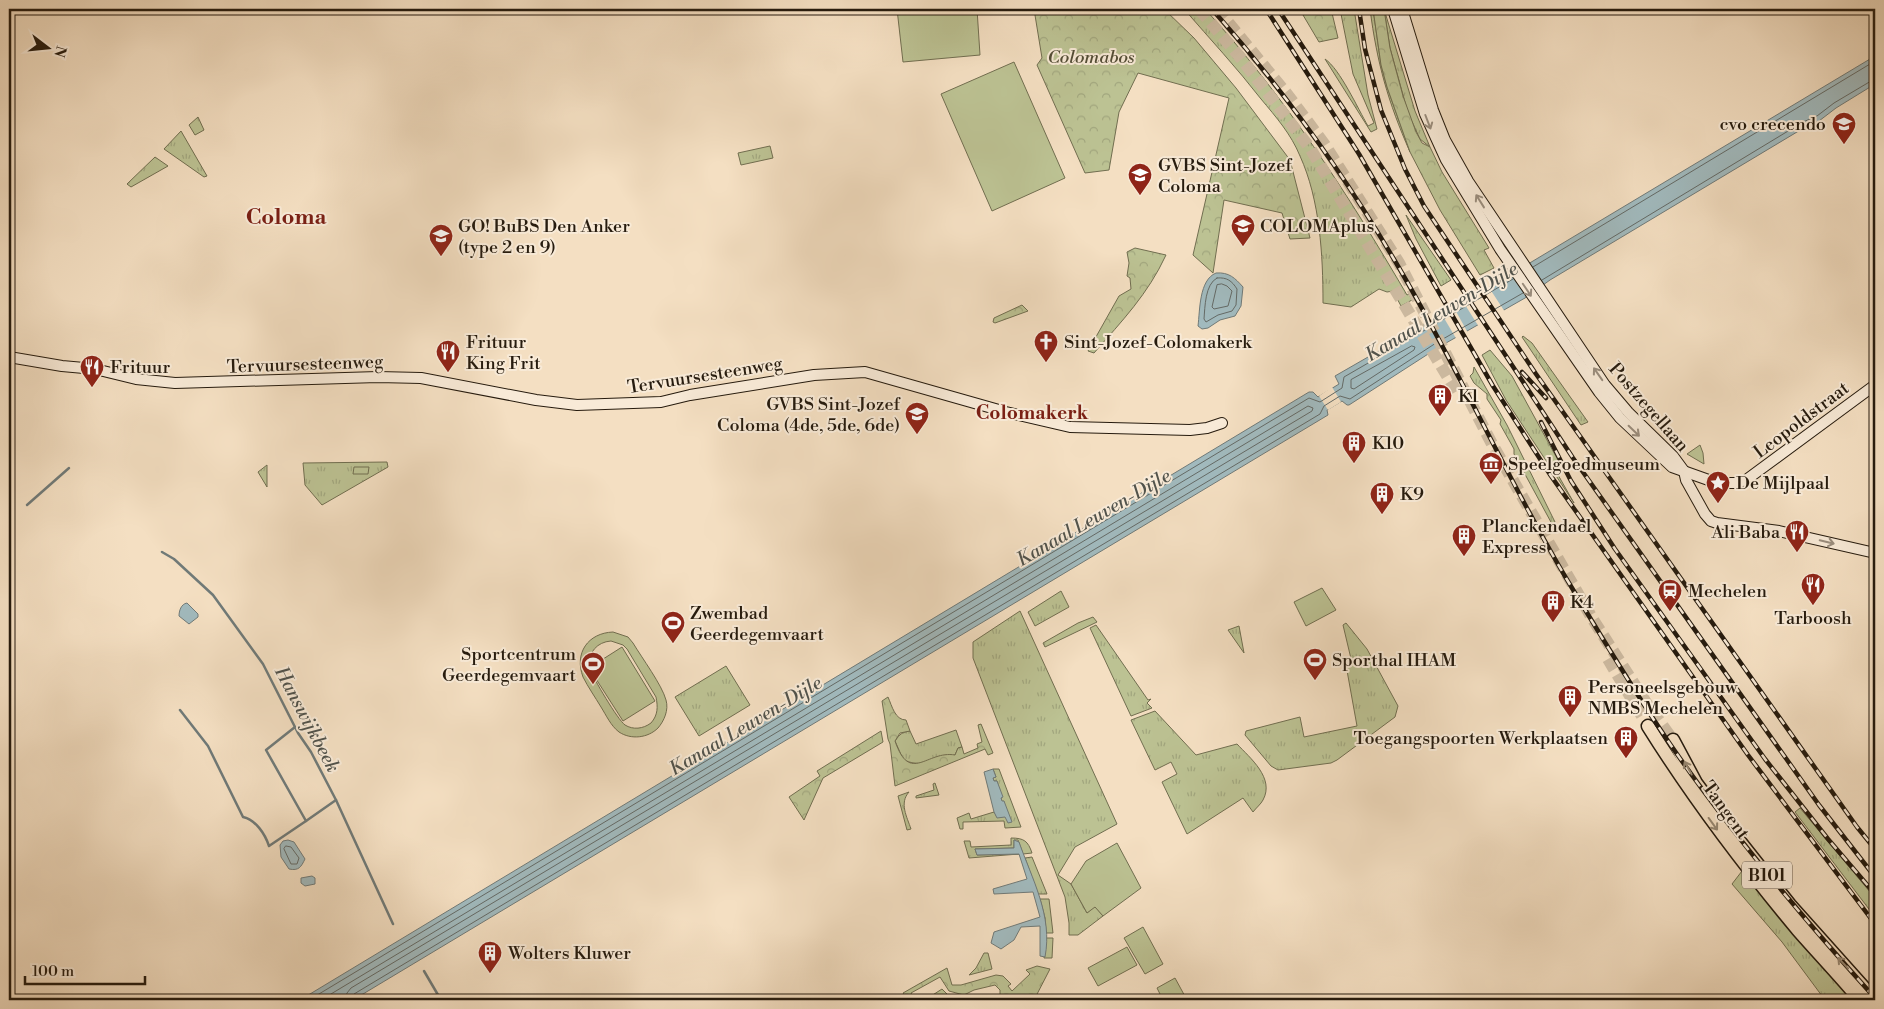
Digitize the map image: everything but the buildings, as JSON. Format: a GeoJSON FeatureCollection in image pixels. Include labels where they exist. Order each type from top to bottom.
{"type":"FeatureCollection","features":[{"type":"Feature","properties":{"kind":"highway","name":"Tangent"},"geometry":{"type":"LineString","coordinates":[[1648,726],[1714,825],[1748,870],[1808,942],[1860,1000]]}},
{"type":"Feature","properties":{"kind":"highway","name":"Tangent"},"geometry":{"type":"LineString","coordinates":[[1673,740],[1696,783],[1733,833],[1790,905],[1874,1000]]}},
{"type":"Feature","properties":{"kind":"street","name":"Postzegellaan"},"geometry":{"type":"LineString","coordinates":[[1393,9],[1431,129],[1459,183],[1500,249],[1552,327],[1604,399],[1673,456],[1684,471]]}},
{"type":"Feature","properties":{"kind":"street","name":"Postzegellaan"},"geometry":{"type":"LineString","coordinates":[[1402,9],[1430,102],[1445,140],[1460,168],[1483,206],[1512,244],[1624,415]]}},
{"type":"Feature","properties":{"kind":"street","name":"Tervuursesteenweg"},"geometry":{"type":"LineString","coordinates":[[9,358],[95,369],[136,380],[175,383],[378,377],[421,378],[536,400],[577,405],[662,402],[690,394],[814,375],[865,372],[1006,412],[1074,428],[1190,430],[1207,428],[1222,423]]}},
{"type":"Feature","properties":{"kind":"street","name":"Leopoldstraat"},"geometry":{"type":"LineString","coordinates":[[1684,471],[1717,483],[1746,480],[1875,384]]}},
{"type":"Feature","properties":{"kind":"street"},"geometry":{"type":"LineString","coordinates":[[1684,471],[1688,484],[1705,514],[1712,521],[1779,531],[1875,553]]}},
{"type":"Feature","properties":{"kind":"green space"},"geometry":{"type":"Polygon","coordinates":[[[897,9],[977,9],[980,55],[903,62],[897,9]]]}},
{"type":"Feature","properties":{"kind":"green space","name":"Colomabos"},"geometry":{"type":"Polygon","coordinates":[[[1034,9],[1164,9],[1194,38],[1236,88],[1290,160],[1310,238],[1290,239],[1282,213],[1224,200],[1213,273],[1193,255],[1229,98],[1138,73],[1119,112],[1109,170],[1085,173],[1037,65],[1042,58],[1034,9]]]}},
{"type":"Feature","properties":{"kind":"green space"},"geometry":{"type":"Polygon","coordinates":[[[1184,9],[1205,9],[1262,76],[1314,146],[1362,220],[1407,295],[1409,294],[1412,300],[1401,306],[1393,291],[1387,292],[1379,289],[1351,307],[1323,303],[1321,247],[1316,209],[1307,173],[1296,148],[1288,133],[1272,112],[1184,9]]]}},
{"type":"Feature","properties":{"kind":"green space"},"geometry":{"type":"Polygon","coordinates":[[[1312,9],[1325,9],[1332,13],[1338,38],[1319,42],[1303,15],[1312,9]]]}},
{"type":"Feature","properties":{"kind":"green space"},"geometry":{"type":"Polygon","coordinates":[[[1340,9],[1354,9],[1368,95],[1377,129],[1371,132],[1325,59],[1343,80],[1368,126],[1374,123],[1353,74],[1340,9]]]}},
{"type":"Feature","properties":{"kind":"green space"},"geometry":{"type":"Polygon","coordinates":[[[1370,9],[1373,9],[1381,65],[1387,87],[1410,152],[1395,116],[1384,82],[1370,9]]]}},
{"type":"Feature","properties":{"kind":"green space"},"geometry":{"type":"Polygon","coordinates":[[[1373,9],[1384,9],[1390,48],[1403,96],[1416,132],[1422,143],[1430,147],[1442,172],[1489,248],[1484,250],[1494,268],[1480,275],[1440,210],[1410,152],[1381,65],[1373,9]]]}},
{"type":"Feature","properties":{"kind":"green space"},"geometry":{"type":"Polygon","coordinates":[[[1384,9],[1415,111],[1430,147],[1420,139],[1408,113],[1390,48],[1384,9]]]}},
{"type":"Feature","properties":{"kind":"green space"},"geometry":{"type":"Polygon","coordinates":[[[1014,62],[1065,178],[992,211],[941,94],[1014,62]]]}},
{"type":"Feature","properties":{"kind":"green space"},"geometry":{"type":"Polygon","coordinates":[[[198,117],[204,130],[195,135],[189,125],[198,117]]]}},
{"type":"Feature","properties":{"kind":"green space"},"geometry":{"type":"Polygon","coordinates":[[[181,131],[207,176],[204,177],[164,149],[181,131]]]}},
{"type":"Feature","properties":{"kind":"green space"},"geometry":{"type":"Polygon","coordinates":[[[770,146],[773,158],[741,165],[738,153],[770,146]]]}},
{"type":"Feature","properties":{"kind":"green space"},"geometry":{"type":"Polygon","coordinates":[[[155,157],[168,166],[131,187],[127,184],[155,157]]]}},
{"type":"Feature","properties":{"kind":"green space"},"geometry":{"type":"Polygon","coordinates":[[[1406,215],[1451,280],[1441,286],[1416,239],[1406,215]]]}},
{"type":"Feature","properties":{"kind":"green space"},"geometry":{"type":"Polygon","coordinates":[[[1135,248],[1166,255],[1143,295],[1094,353],[1088,351],[1119,296],[1131,289],[1130,278],[1127,276],[1129,263],[1127,252],[1135,248]]]}},
{"type":"Feature","properties":{"kind":"green space"},"geometry":{"type":"Polygon","coordinates":[[[1022,305],[1028,311],[995,323],[993,322],[994,318],[1022,305]]]}},
{"type":"Feature","properties":{"kind":"green space"},"geometry":{"type":"Polygon","coordinates":[[[1523,336],[1532,343],[1588,422],[1581,425],[1523,336]]]}},
{"type":"Feature","properties":{"kind":"green space"},"geometry":{"type":"Polygon","coordinates":[[[1490,350],[1512,376],[1559,462],[1553,466],[1574,503],[1506,400],[1482,355],[1490,350]]]}},
{"type":"Feature","properties":{"kind":"green space"},"geometry":{"type":"Polygon","coordinates":[[[1474,367],[1507,425],[1555,522],[1552,524],[1514,454],[1514,449],[1500,424],[1501,420],[1487,399],[1487,394],[1474,383],[1470,376],[1473,373],[1474,367]]]}},
{"type":"Feature","properties":{"kind":"green space"},"geometry":{"type":"Polygon","coordinates":[[[1700,445],[1703,453],[1704,464],[1687,454],[1700,445]]]}},
{"type":"Feature","properties":{"kind":"green space"},"geometry":{"type":"Polygon","coordinates":[[[387,462],[388,467],[322,505],[305,485],[303,463],[387,462]]]}},
{"type":"Feature","properties":{"kind":"green space"},"geometry":{"type":"Polygon","coordinates":[[[267,465],[267,487],[258,472],[267,465]]]}},
{"type":"Feature","properties":{"kind":"green space"},"geometry":{"type":"Polygon","coordinates":[[[354,467],[369,467],[368,474],[353,474],[354,467]]]}},
{"type":"Feature","properties":{"kind":"green space"},"geometry":{"type":"Polygon","coordinates":[[[1322,588],[1336,610],[1306,626],[1294,602],[1322,588]]]}},
{"type":"Feature","properties":{"kind":"green space"},"geometry":{"type":"Polygon","coordinates":[[[1061,591],[1069,607],[1035,626],[1028,612],[1061,591]]]}},
{"type":"Feature","properties":{"kind":"green space"},"geometry":{"type":"Polygon","coordinates":[[[1020,611],[1117,824],[1075,847],[1058,875],[1071,884],[1087,913],[1095,906],[1103,916],[1078,935],[1069,935],[1065,897],[973,658],[973,642],[1020,611]]]}},
{"type":"Feature","properties":{"kind":"green space"},"geometry":{"type":"Polygon","coordinates":[[[1093,617],[1097,622],[1045,647],[1043,643],[1078,623],[1093,617]]]}},
{"type":"Feature","properties":{"kind":"green space"},"geometry":{"type":"Polygon","coordinates":[[[1346,623],[1367,649],[1398,706],[1395,717],[1331,763],[1278,770],[1271,766],[1245,735],[1246,731],[1300,717],[1304,737],[1357,726],[1346,665],[1352,663],[1343,625],[1346,623]]]}},
{"type":"Feature","properties":{"kind":"green space"},"geometry":{"type":"Polygon","coordinates":[[[1096,625],[1148,700],[1151,699],[1147,703],[1152,708],[1131,716],[1090,628],[1096,625]]]}},
{"type":"Feature","properties":{"kind":"green space"},"geometry":{"type":"Polygon","coordinates":[[[1239,626],[1244,653],[1228,630],[1239,626]]]}},
{"type":"Feature","properties":{"kind":"green space","name":"Sportcentrum Geerdegemvaart"},"geometry":{"type":"Polygon","coordinates":[[[613,632],[628,637],[664,694],[667,704],[665,715],[658,728],[649,734],[634,737],[619,732],[609,720],[583,677],[580,660],[582,652],[590,640],[604,633],[613,632]],[[611,641],[602,643],[592,652],[588,666],[611,707],[625,725],[631,728],[638,728],[645,727],[651,723],[657,711],[656,697],[623,645],[611,641]]]}},
{"type":"Feature","properties":{"kind":"green space"},"geometry":{"type":"Polygon","coordinates":[[[622,647],[655,701],[623,721],[589,668],[622,647]]]}},
{"type":"Feature","properties":{"kind":"green space"},"geometry":{"type":"Polygon","coordinates":[[[726,666],[750,705],[699,736],[675,697],[726,666]]]}},
{"type":"Feature","properties":{"kind":"green space"},"geometry":{"type":"Polygon","coordinates":[[[888,697],[894,712],[899,718],[906,720],[910,731],[900,733],[895,741],[901,754],[907,761],[920,763],[936,757],[955,755],[958,748],[962,747],[964,754],[978,748],[977,744],[982,742],[978,725],[981,724],[993,753],[988,755],[985,749],[895,786],[882,701],[888,697]]]}},
{"type":"Feature","properties":{"kind":"green space"},"geometry":{"type":"Polygon","coordinates":[[[1155,711],[1196,755],[1237,744],[1259,769],[1266,784],[1263,800],[1253,812],[1243,798],[1187,834],[1162,782],[1177,774],[1171,762],[1155,770],[1131,720],[1155,711]]]}},
{"type":"Feature","properties":{"kind":"green space"},"geometry":{"type":"Polygon","coordinates":[[[956,730],[962,747],[958,748],[955,755],[928,762],[915,763],[903,759],[895,741],[901,734],[907,731],[910,731],[916,744],[956,730]]]}},
{"type":"Feature","properties":{"kind":"green space"},"geometry":{"type":"Polygon","coordinates":[[[881,731],[883,742],[823,778],[804,820],[789,797],[820,776],[817,771],[881,731]]]}},
{"type":"Feature","properties":{"kind":"green space"},"geometry":{"type":"Polygon","coordinates":[[[993,769],[999,769],[1021,827],[1005,828],[1004,821],[963,822],[963,829],[960,829],[957,818],[969,813],[971,819],[994,812],[997,817],[1004,801],[1002,802],[997,781],[994,781],[993,778],[996,777],[993,769]]]}},
{"type":"Feature","properties":{"kind":"green space"},"geometry":{"type":"Polygon","coordinates":[[[935,783],[939,795],[916,798],[916,796],[934,790],[933,784],[935,783]]]}},
{"type":"Feature","properties":{"kind":"green space"},"geometry":{"type":"Polygon","coordinates":[[[909,792],[904,805],[911,829],[907,830],[898,796],[909,792]]]}},
{"type":"Feature","properties":{"kind":"green space"},"geometry":{"type":"Polygon","coordinates":[[[1800,808],[1875,898],[1875,917],[1795,812],[1800,808]]]}},
{"type":"Feature","properties":{"kind":"green space"},"geometry":{"type":"Polygon","coordinates":[[[1011,838],[1025,841],[1032,853],[1023,854],[1018,840],[1014,840],[1014,848],[975,849],[977,855],[1019,854],[969,858],[964,841],[970,841],[971,847],[1011,845],[1011,838]]]}},
{"type":"Feature","properties":{"kind":"green space"},"geometry":{"type":"Polygon","coordinates":[[[1117,843],[1141,888],[1103,916],[1095,907],[1087,913],[1071,884],[1086,861],[1117,843]]]}},
{"type":"Feature","properties":{"kind":"green space"},"geometry":{"type":"Polygon","coordinates":[[[1032,857],[1047,894],[1038,894],[1025,858],[1032,857]]]}},
{"type":"Feature","properties":{"kind":"green space"},"geometry":{"type":"Polygon","coordinates":[[[1742,871],[1793,933],[1855,1000],[1825,1000],[1782,942],[1732,884],[1742,871]]]}},
{"type":"Feature","properties":{"kind":"green space"},"geometry":{"type":"Polygon","coordinates":[[[1040,899],[1049,899],[1053,933],[1046,933],[1045,918],[1040,899]]]}},
{"type":"Feature","properties":{"kind":"green space"},"geometry":{"type":"Polygon","coordinates":[[[1143,927],[1163,964],[1145,974],[1124,938],[1143,927]]]}},
{"type":"Feature","properties":{"kind":"green space"},"geometry":{"type":"Polygon","coordinates":[[[1046,938],[1053,938],[1052,958],[1044,958],[1046,938]]]}},
{"type":"Feature","properties":{"kind":"green space"},"geometry":{"type":"Polygon","coordinates":[[[1127,947],[1137,965],[1098,986],[1088,968],[1127,947]]]}},
{"type":"Feature","properties":{"kind":"green space"},"geometry":{"type":"Polygon","coordinates":[[[984,953],[988,953],[992,969],[969,975],[976,968],[984,953]]]}},
{"type":"Feature","properties":{"kind":"green space"},"geometry":{"type":"Polygon","coordinates":[[[1037,966],[1050,969],[1034,1000],[1000,1000],[1000,990],[995,985],[974,990],[964,995],[949,991],[940,977],[911,993],[914,998],[908,1000],[903,993],[947,968],[952,985],[961,985],[996,975],[1003,976],[1011,984],[1008,986],[1012,991],[1030,974],[1026,970],[1037,966]]]}},
{"type":"Feature","properties":{"kind":"green space"},"geometry":{"type":"Polygon","coordinates":[[[1175,978],[1187,1000],[1163,1000],[1157,988],[1175,978]]]}},
{"type":"Feature","properties":{"kind":"green space"},"geometry":{"type":"Polygon","coordinates":[[[942,989],[953,1000],[930,1000],[928,998],[942,989]]]}},
{"type":"Feature","properties":{"kind":"water"},"geometry":{"type":"Polygon","coordinates":[[[1875,56],[1875,84],[1819,121],[1807,126],[1550,280],[1525,298],[1439,347],[1349,405],[1342,401],[1327,410],[1328,415],[353,1000],[300,1000],[1309,392],[1313,392],[1318,397],[1339,384],[1335,376],[1488,288],[1875,56]]]}},
{"type":"Feature","properties":{"kind":"water"},"geometry":{"type":"Polygon","coordinates":[[[1216,273],[1231,276],[1243,287],[1241,306],[1235,316],[1220,320],[1208,328],[1202,329],[1198,326],[1201,296],[1206,282],[1216,273]]]}},
{"type":"Feature","properties":{"kind":"water"},"geometry":{"type":"Polygon","coordinates":[[[187,603],[198,614],[198,617],[189,624],[179,616],[182,606],[187,603]]]}},
{"type":"Feature","properties":{"kind":"water"},"geometry":{"type":"Polygon","coordinates":[[[993,769],[996,777],[993,778],[994,781],[997,781],[1003,797],[1001,798],[1002,801],[1004,801],[1012,822],[1008,823],[1005,817],[997,818],[994,812],[984,772],[993,769]]]}},
{"type":"Feature","properties":{"kind":"water"},"geometry":{"type":"Polygon","coordinates":[[[1014,840],[1019,842],[1044,912],[1047,942],[1045,957],[1040,956],[1040,926],[1021,927],[1014,940],[1001,949],[991,943],[994,932],[1040,917],[1033,892],[994,894],[993,889],[1027,879],[1019,854],[977,855],[975,849],[1014,848],[1014,840]]]}},
{"type":"Feature","properties":{"kind":"water"},"geometry":{"type":"Polygon","coordinates":[[[283,841],[294,842],[305,859],[297,869],[289,869],[281,857],[280,845],[283,841]]]}},
{"type":"Feature","properties":{"kind":"water"},"geometry":{"type":"Polygon","coordinates":[[[312,876],[315,878],[315,884],[305,886],[301,883],[301,878],[312,876]]]}},
{"type":"Feature","properties":{"kind":"pier"},"geometry":{"type":"Polygon","coordinates":[[[1488,286],[1505,312],[1479,327],[1462,300],[1488,286]]]}},
{"type":"Feature","properties":{"kind":"pier"},"geometry":{"type":"Polygon","coordinates":[[[1453,306],[1468,333],[1457,340],[1441,313],[1453,306]]]}},
{"type":"Feature","properties":{"kind":"pier"},"geometry":{"type":"Polygon","coordinates":[[[1332,387],[1341,402],[1328,410],[1319,396],[1332,387]]]}},
{"type":"Feature","properties":{"kind":"waterway","name":"Hanswijkbeek"},"geometry":{"type":"LineString","coordinates":[[27,505],[69,468]]}},
{"type":"Feature","properties":{"kind":"waterway","name":"Hanswijkbeek"},"geometry":{"type":"LineString","coordinates":[[162,552],[174,559],[213,595],[263,664],[298,733],[311,752],[336,800],[393,924]]}},
{"type":"Feature","properties":{"kind":"waterway"},"geometry":{"type":"LineString","coordinates":[[180,710],[208,746],[243,817],[252,821],[259,828],[269,846],[306,821]]}},
{"type":"Feature","properties":{"kind":"waterway"},"geometry":{"type":"LineString","coordinates":[[295,727],[266,750],[306,821],[336,800]]}},
{"type":"Feature","properties":{"kind":"waterway","name":"Hanswijkbeek"},"geometry":{"type":"LineString","coordinates":[[424,971],[441,1000]]}},
{"type":"Feature","properties":{"kind":"tunnel"},"geometry":{"type":"LineString","coordinates":[[1199,9],[1240,57],[1310,148],[1458,394]]}},
{"type":"Feature","properties":{"kind":"tunnel"},"geometry":{"type":"LineString","coordinates":[[1217,9],[1287,94],[1325,145],[1399,263],[1492,444],[1592,618],[1647,704],[1673,740]]}},
{"type":"Feature","properties":{"kind":"tunnel"},"geometry":{"type":"LineString","coordinates":[[1608,659],[1648,726]]}},
{"type":"Feature","properties":{"kind":"railway"},"geometry":{"type":"LineString","coordinates":[[1212,9],[1262,68],[1308,128],[1372,223],[1437,336],[1543,538],[1616,660],[1668,741],[1741,841],[1875,998]]}},
{"type":"Feature","properties":{"kind":"railway"},"geometry":{"type":"LineString","coordinates":[[1266,9],[1359,154],[1493,386],[1551,476],[1748,755],[1875,924]]}},
{"type":"Feature","properties":{"kind":"railway"},"geometry":{"type":"LineString","coordinates":[[1278,9],[1573,458],[1819,805],[1875,877]]}},
{"type":"Feature","properties":{"kind":"railway"},"geometry":{"type":"LineString","coordinates":[[1359,9],[1365,49],[1381,110],[1405,169],[1424,206],[1536,374],[1857,827],[1875,849]]}},
{"type":"Feature","properties":{"kind":"railway"},"geometry":{"type":"LineString","coordinates":[[1522,372],[1546,398]]}},
{"type":"Feature","properties":{"kind":"railway"},"geometry":{"type":"LineString","coordinates":[[1541,422],[1571,481],[1615,549],[1765,759],[1828,839],[1875,894]]}},
{"type":"Feature","properties":{"kind":"place","name":"cvo crecendo"},"geometry":{"type":"Point","coordinates":[1844,145]}},
{"type":"Feature","properties":{"kind":"place","name":"GVBS Sint-Jozef Coloma"},"geometry":{"type":"Point","coordinates":[1140,196]}},
{"type":"Feature","properties":{"kind":"place","name":"COLOMAplus"},"geometry":{"type":"Point","coordinates":[1243,247]}},
{"type":"Feature","properties":{"kind":"place","name":"GO! BuBS Den Anker (type 2 en 9)"},"geometry":{"type":"Point","coordinates":[441,257]}},
{"type":"Feature","properties":{"kind":"place","name":"Sint-Jozef-Colomakerk"},"geometry":{"type":"Point","coordinates":[1046,363]}},
{"type":"Feature","properties":{"kind":"place","name":"Frituur King Frit"},"geometry":{"type":"Point","coordinates":[448,373]}},
{"type":"Feature","properties":{"kind":"place","name":"Frituur"},"geometry":{"type":"Point","coordinates":[92,388]}},
{"type":"Feature","properties":{"kind":"place","name":"K1"},"geometry":{"type":"Point","coordinates":[1440,417]}},
{"type":"Feature","properties":{"kind":"place","name":"GVBS Sint-Jozef Coloma (4de, 5de, 6de)"},"geometry":{"type":"Point","coordinates":[917,435]}},
{"type":"Feature","properties":{"kind":"place","name":"K10"},"geometry":{"type":"Point","coordinates":[1354,464]}},
{"type":"Feature","properties":{"kind":"place","name":"Speelgoedmuseum"},"geometry":{"type":"Point","coordinates":[1491,485]}},
{"type":"Feature","properties":{"kind":"place","name":"De Mijlpaal"},"geometry":{"type":"Point","coordinates":[1718,504]}},
{"type":"Feature","properties":{"kind":"place","name":"K9"},"geometry":{"type":"Point","coordinates":[1382,515]}},
{"type":"Feature","properties":{"kind":"place","name":"Ali Baba"},"geometry":{"type":"Point","coordinates":[1797,553]}},
{"type":"Feature","properties":{"kind":"place","name":"Planckendael Express"},"geometry":{"type":"Point","coordinates":[1464,557]}},
{"type":"Feature","properties":{"kind":"place","name":"Tarboosh"},"geometry":{"type":"Point","coordinates":[1813,606]}},
{"type":"Feature","properties":{"kind":"place","name":"Mechelen"},"geometry":{"type":"Point","coordinates":[1670,612]}},
{"type":"Feature","properties":{"kind":"place","name":"K4"},"geometry":{"type":"Point","coordinates":[1553,623]}},
{"type":"Feature","properties":{"kind":"place","name":"Zwembad Geerdegemvaart"},"geometry":{"type":"Point","coordinates":[673,644]}},
{"type":"Feature","properties":{"kind":"place","name":"Sporthal IHAM"},"geometry":{"type":"Point","coordinates":[1315,681]}},
{"type":"Feature","properties":{"kind":"place","name":"Sportcentrum Geerdegemvaart"},"geometry":{"type":"Point","coordinates":[593,685]}},
{"type":"Feature","properties":{"kind":"place","name":"Personeelsgebouw NMBS Mechelen"},"geometry":{"type":"Point","coordinates":[1570,718]}},
{"type":"Feature","properties":{"kind":"place","name":"Toegangspoorten Werkplaatsen"},"geometry":{"type":"Point","coordinates":[1626,759]}},
{"type":"Feature","properties":{"kind":"place","name":"Wolters Kluwer"},"geometry":{"type":"Point","coordinates":[490,974]}},
{"type":"Feature","properties":{"kind":"district","name":"Coloma"},"geometry":{"type":"Point","coordinates":[286,216]}},
{"type":"Feature","properties":{"kind":"district","name":"Colomakerk"},"geometry":{"type":"Point","coordinates":[1032,412]}},
{"type":"Feature","properties":{"kind":"water label","name":"Kanaal Leuven-Dijle"},"geometry":{"type":"Point","coordinates":[1441,311]}},
{"type":"Feature","properties":{"kind":"water label","name":"Kanaal Leuven-Dijle"},"geometry":{"type":"Point","coordinates":[1093,517]}},
{"type":"Feature","properties":{"kind":"water label","name":"Kanaal Leuven-Dijle"},"geometry":{"type":"Point","coordinates":[745,725]}}]}
